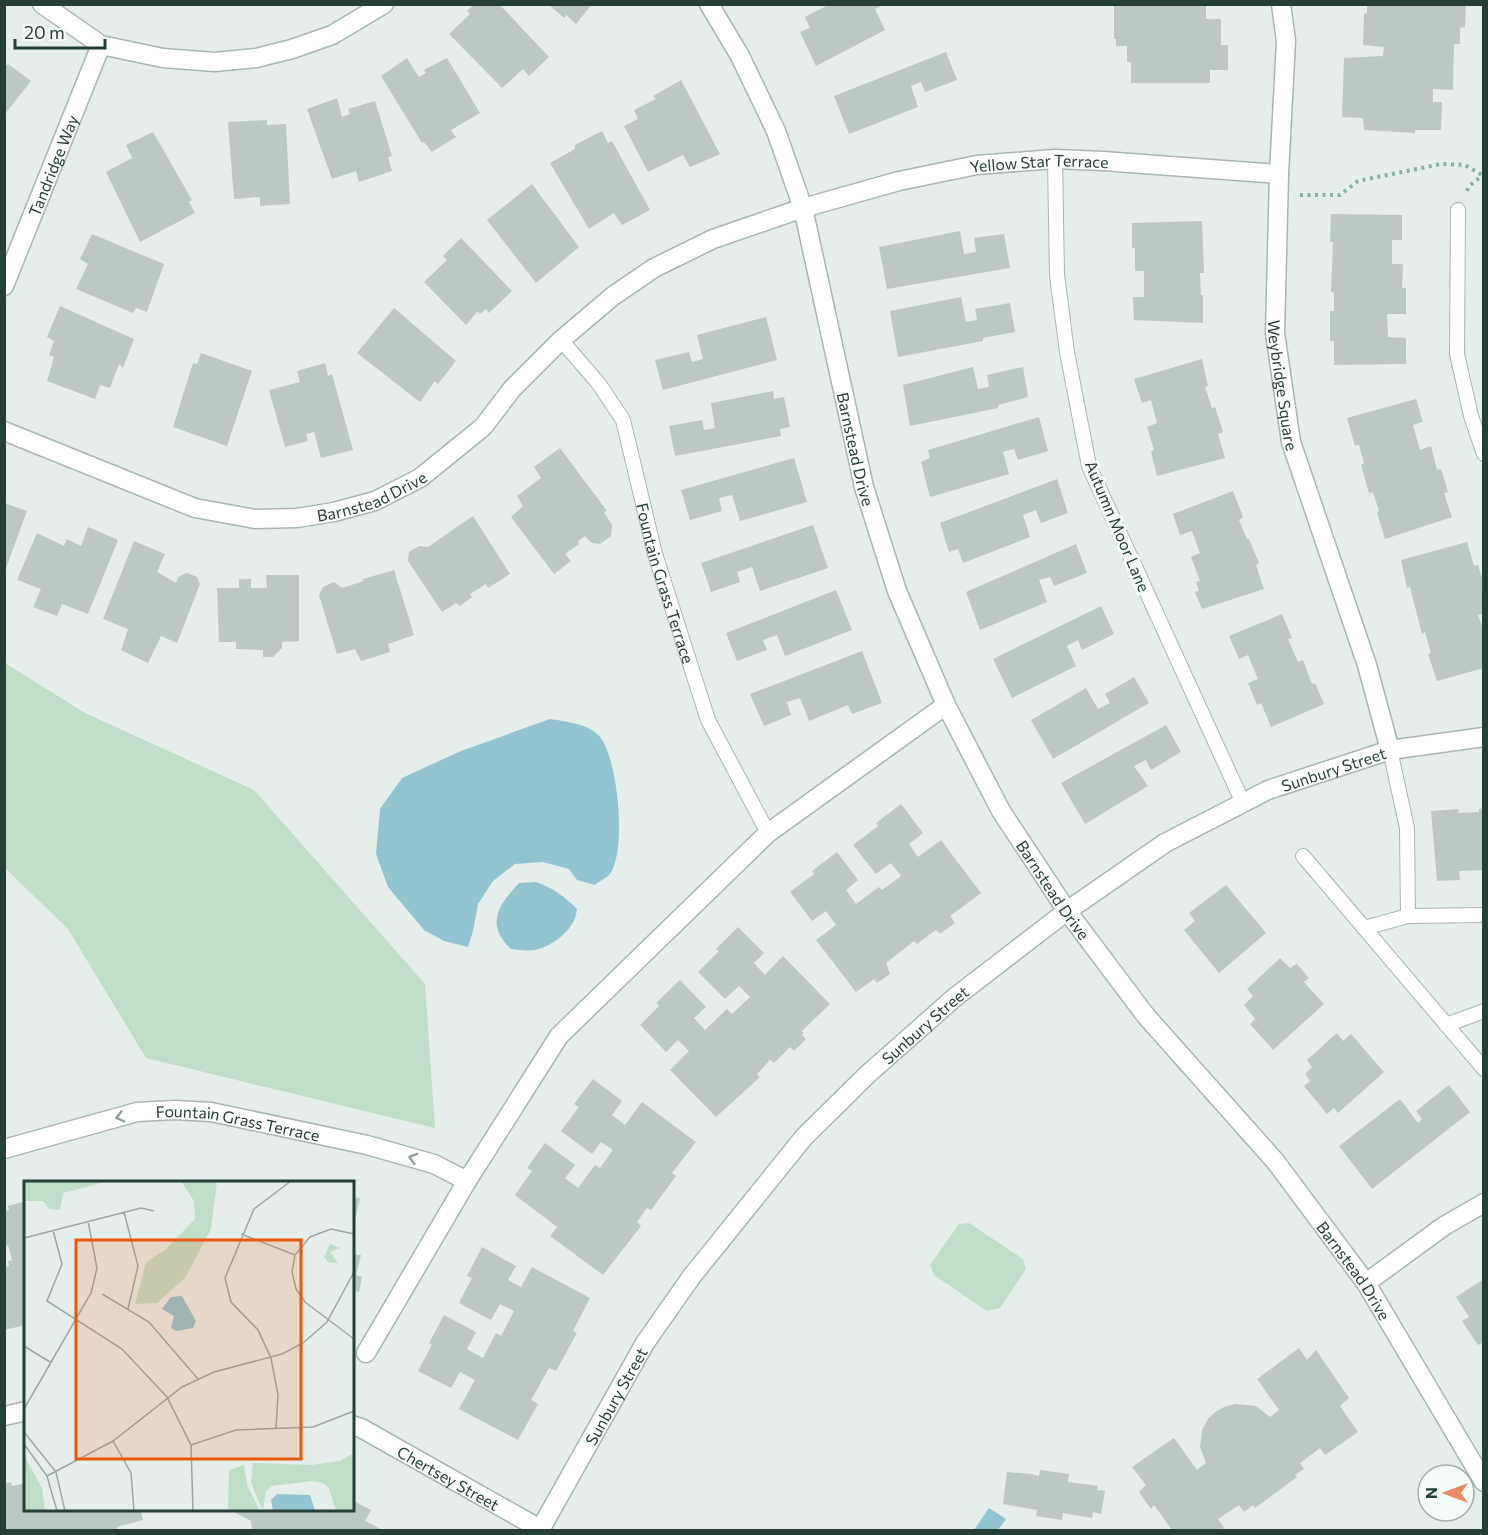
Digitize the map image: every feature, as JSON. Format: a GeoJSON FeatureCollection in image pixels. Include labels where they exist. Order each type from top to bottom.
{"type":"FeatureCollection","features":[{"type":"Feature","properties":{"kind":"street"},"geometry":{"type":"LineString","coordinates":[[42,4],[101,45],[163,58],[215,62],[256,58],[292,50],[332,35],[384,4]]}},
{"type":"Feature","properties":{"kind":"street","name":"Barnstead Drive"},"geometry":{"type":"LineString","coordinates":[[709,4],[740,56],[776,131],[803,208],[864,487],[897,591],[946,705],[1001,811],[1067,911],[1146,1016],[1275,1161],[1366,1283],[1484,1482]]}},
{"type":"Feature","properties":{"kind":"street","name":"Weybridge Square"},"geometry":{"type":"LineString","coordinates":[[1281,4],[1286,41],[1278,195],[1275,333],[1291,442],[1367,664],[1390,750]]}},
{"type":"Feature","properties":{"kind":"street","name":"Tandridge Way"},"geometry":{"type":"LineString","coordinates":[[4,286],[101,45]]}},
{"type":"Feature","properties":{"kind":"street","name":"Yellow Star Terrace"},"geometry":{"type":"LineString","coordinates":[[803,208],[898,181],[977,165],[1055,159],[1279,174]]}},
{"type":"Feature","properties":{"kind":"street","name":"Barnstead Drive"},"geometry":{"type":"LineString","coordinates":[[4,431],[195,508],[255,519],[297,518],[325,514],[375,501],[420,478],[483,427],[512,389],[561,340],[613,296],[654,268],[713,239],[803,208]]}},
{"type":"Feature","properties":{"kind":"street"},"geometry":{"type":"LineString","coordinates":[[366,1353],[467,1181],[559,1036],[768,833],[946,705]]}},
{"type":"Feature","properties":{"kind":"street","name":"Sunbury Street"},"geometry":{"type":"LineString","coordinates":[[541,1530],[645,1342],[698,1267],[804,1137],[868,1074],[954,998],[1067,911],[1165,843],[1243,802],[1268,790],[1390,750],[1484,737]]}},
{"type":"Feature","properties":{"kind":"street","name":"Fountain Grass Terrace"},"geometry":{"type":"LineString","coordinates":[[4,1149],[137,1112],[175,1110],[211,1112],[367,1145],[434,1164],[467,1181]]}},
{"type":"Feature","properties":{"kind":"street"},"geometry":{"type":"LineString","coordinates":[[1366,1283],[1444,1226],[1484,1203]]}},
{"type":"Feature","properties":{"kind":"street"},"geometry":{"type":"LineString","coordinates":[[4,1416],[24,1412]]}},
{"type":"Feature","properties":{"kind":"street","name":"Chertsey Street"},"geometry":{"type":"LineString","coordinates":[[354,1426],[541,1530]]}},
{"type":"Feature","properties":{"kind":"lane","name":"Autumn Moor Lane"},"geometry":{"type":"LineString","coordinates":[[1055,159],[1057,275],[1067,352],[1089,466],[1243,802]]}},
{"type":"Feature","properties":{"kind":"lane"},"geometry":{"type":"LineString","coordinates":[[1458,210],[1457,354],[1471,416],[1484,454]]}},
{"type":"Feature","properties":{"kind":"lane","name":"Fountain Grass Terrace"},"geometry":{"type":"LineString","coordinates":[[561,340],[599,384],[623,420],[656,554],[708,720],[768,833]]}},
{"type":"Feature","properties":{"kind":"lane"},"geometry":{"type":"LineString","coordinates":[[1390,750],[1407,828],[1408,916]]}},
{"type":"Feature","properties":{"kind":"lane"},"geometry":{"type":"LineString","coordinates":[[1303,856],[1484,1069]]}},
{"type":"Feature","properties":{"kind":"lane"},"geometry":{"type":"LineString","coordinates":[[1364,928],[1408,916],[1484,915]]}},
{"type":"Feature","properties":{"kind":"lane"},"geometry":{"type":"LineString","coordinates":[[1446,1024],[1484,1011]]}},
{"type":"Feature","properties":{"kind":"path"},"geometry":{"type":"LineString","coordinates":[[1278,195],[1340,195],[1358,181],[1441,164],[1465,165],[1482,175]]}},
{"type":"Feature","properties":{"kind":"green space"},"geometry":{"type":"Polygon","coordinates":[[[5,663],[85,713],[254,790],[425,984],[435,1128],[146,1058],[68,929],[5,868],[5,663]]]}},
{"type":"Feature","properties":{"kind":"green space"},"geometry":{"type":"Polygon","coordinates":[[[969,1223],[1023,1259],[1026,1269],[1000,1308],[987,1311],[934,1275],[930,1265],[959,1224],[969,1223]]]}},
{"type":"Feature","properties":{"kind":"water"},"geometry":{"type":"Polygon","coordinates":[[[550,719],[590,729],[601,738],[607,750],[616,785],[619,827],[615,862],[610,874],[595,885],[577,880],[569,869],[543,862],[515,864],[493,881],[478,904],[468,947],[444,941],[424,930],[388,887],[376,854],[380,809],[402,778],[461,751],[550,719]]]}},
{"type":"Feature","properties":{"kind":"water"},"geometry":{"type":"Polygon","coordinates":[[[536,882],[568,900],[577,909],[575,917],[568,930],[549,944],[535,950],[511,949],[498,931],[497,915],[500,907],[519,883],[536,882]]]}},
{"type":"Feature","properties":{"kind":"water"},"geometry":{"type":"Polygon","coordinates":[[[989,1508],[1006,1519],[998,1530],[974,1530],[989,1508]]]}},
{"type":"Feature","properties":{"kind":"building"},"geometry":{"type":"Polygon","coordinates":[[[474,4],[499,4],[549,57],[529,76],[523,69],[502,88],[449,34],[470,14],[467,11],[474,4]]]}},
{"type":"Feature","properties":{"kind":"building"},"geometry":{"type":"Polygon","coordinates":[[[548,4],[592,4],[576,24],[566,15],[564,18],[548,4]]]}},
{"type":"Feature","properties":{"kind":"building"},"geometry":{"type":"Polygon","coordinates":[[[830,4],[885,4],[875,9],[885,30],[816,66],[800,32],[810,28],[805,17],[830,4]]]}},
{"type":"Feature","properties":{"kind":"building"},"geometry":{"type":"Polygon","coordinates":[[[1114,4],[1206,4],[1206,19],[1221,19],[1221,45],[1228,45],[1228,70],[1210,70],[1210,83],[1131,83],[1131,62],[1127,62],[1127,46],[1116,46],[1116,39],[1114,39],[1114,4]]]}},
{"type":"Feature","properties":{"kind":"building"},"geometry":{"type":"Polygon","coordinates":[[[1367,4],[1466,4],[1465,27],[1460,28],[1460,44],[1454,44],[1453,90],[1433,89],[1433,102],[1442,102],[1441,130],[1415,130],[1415,133],[1364,130],[1363,118],[1342,117],[1344,58],[1383,56],[1384,47],[1363,45],[1364,14],[1367,13],[1367,4]]]}},
{"type":"Feature","properties":{"kind":"building"},"geometry":{"type":"Polygon","coordinates":[[[946,52],[957,80],[925,92],[921,82],[911,86],[918,107],[849,134],[834,96],[946,52]]]}},
{"type":"Feature","properties":{"kind":"building"},"geometry":{"type":"Polygon","coordinates":[[[407,58],[419,77],[426,73],[424,70],[447,58],[480,113],[451,130],[456,137],[432,152],[424,142],[422,143],[381,76],[407,58]]]}},
{"type":"Feature","properties":{"kind":"building"},"geometry":{"type":"Polygon","coordinates":[[[8,64],[31,81],[4,115],[4,65],[8,64]]]}},
{"type":"Feature","properties":{"kind":"building"},"geometry":{"type":"Polygon","coordinates":[[[681,80],[720,154],[690,167],[683,155],[648,172],[624,126],[638,119],[634,110],[656,99],[653,96],[681,80]]]}},
{"type":"Feature","properties":{"kind":"building"},"geometry":{"type":"Polygon","coordinates":[[[337,98],[342,117],[350,114],[348,109],[375,101],[392,156],[388,157],[392,171],[359,182],[356,171],[332,179],[307,109],[337,98]]]}},
{"type":"Feature","properties":{"kind":"building"},"geometry":{"type":"Polygon","coordinates":[[[267,120],[267,125],[286,124],[290,204],[260,206],[260,197],[234,199],[228,122],[267,120]]]}},
{"type":"Feature","properties":{"kind":"building"},"geometry":{"type":"Polygon","coordinates":[[[602,131],[608,143],[612,141],[650,210],[622,225],[614,213],[589,229],[550,163],[575,149],[575,145],[602,131]]]}},
{"type":"Feature","properties":{"kind":"building"},"geometry":{"type":"Polygon","coordinates":[[[153,132],[192,200],[189,202],[195,213],[140,242],[106,172],[132,158],[126,145],[153,132]]]}},
{"type":"Feature","properties":{"kind":"building"},"geometry":{"type":"Polygon","coordinates":[[[532,184],[579,247],[536,283],[487,220],[532,184]]]}},
{"type":"Feature","properties":{"kind":"building"},"geometry":{"type":"Polygon","coordinates":[[[1331,214],[1402,215],[1402,240],[1392,240],[1392,264],[1403,264],[1402,288],[1406,288],[1406,314],[1387,314],[1388,337],[1406,338],[1406,364],[1334,365],[1334,341],[1330,341],[1330,311],[1334,311],[1334,292],[1331,292],[1333,242],[1330,242],[1331,214]]]}},
{"type":"Feature","properties":{"kind":"building"},"geometry":{"type":"Polygon","coordinates":[[[1202,221],[1204,273],[1200,273],[1203,323],[1134,320],[1133,297],[1144,297],[1144,271],[1135,271],[1132,223],[1202,221]]]}},
{"type":"Feature","properties":{"kind":"building"},"geometry":{"type":"Polygon","coordinates":[[[960,231],[964,254],[976,252],[974,238],[1004,234],[1010,268],[887,289],[879,247],[960,231]]]}},
{"type":"Feature","properties":{"kind":"building"},"geometry":{"type":"Polygon","coordinates":[[[92,234],[164,264],[147,312],[136,308],[133,313],[76,289],[88,264],[80,259],[92,234]]]}},
{"type":"Feature","properties":{"kind":"building"},"geometry":{"type":"Polygon","coordinates":[[[461,238],[512,291],[489,313],[486,309],[480,314],[478,311],[466,325],[424,282],[447,260],[443,256],[461,238]]]}},
{"type":"Feature","properties":{"kind":"building"},"geometry":{"type":"Polygon","coordinates":[[[961,297],[966,322],[977,320],[975,309],[1010,303],[1015,332],[983,338],[983,341],[898,357],[890,311],[961,297]]]}},
{"type":"Feature","properties":{"kind":"building"},"geometry":{"type":"Polygon","coordinates":[[[60,306],[134,339],[123,368],[119,364],[110,388],[100,385],[95,399],[47,381],[54,357],[49,355],[54,341],[47,337],[60,306]]]}},
{"type":"Feature","properties":{"kind":"building"},"geometry":{"type":"Polygon","coordinates":[[[394,308],[456,361],[438,384],[435,381],[420,402],[357,353],[394,308]]]}},
{"type":"Feature","properties":{"kind":"building"},"geometry":{"type":"Polygon","coordinates":[[[766,317],[777,360],[663,390],[655,360],[689,352],[692,362],[703,359],[697,335],[766,317]]]}},
{"type":"Feature","properties":{"kind":"building"},"geometry":{"type":"Polygon","coordinates":[[[201,353],[252,371],[227,446],[173,427],[193,363],[197,364],[201,353]]]}},
{"type":"Feature","properties":{"kind":"building"},"geometry":{"type":"Polygon","coordinates":[[[1202,359],[1208,386],[1205,387],[1212,408],[1215,407],[1223,432],[1218,434],[1225,458],[1157,476],[1151,452],[1154,450],[1147,427],[1157,423],[1151,400],[1142,403],[1134,379],[1202,359]]]}},
{"type":"Feature","properties":{"kind":"building"},"geometry":{"type":"Polygon","coordinates":[[[325,363],[328,376],[332,374],[353,450],[321,458],[314,432],[306,434],[308,441],[285,447],[269,390],[300,382],[297,371],[325,363]]]}},
{"type":"Feature","properties":{"kind":"building"},"geometry":{"type":"Polygon","coordinates":[[[973,367],[978,389],[989,387],[987,375],[1023,367],[1028,397],[998,405],[998,408],[910,426],[903,385],[973,367]]]}},
{"type":"Feature","properties":{"kind":"building"},"geometry":{"type":"Polygon","coordinates":[[[773,391],[774,399],[784,397],[790,427],[780,429],[781,436],[675,456],[669,426],[702,420],[704,430],[715,428],[711,403],[773,391]]]}},
{"type":"Feature","properties":{"kind":"building"},"geometry":{"type":"Polygon","coordinates":[[[1416,399],[1423,422],[1413,425],[1420,450],[1431,446],[1437,470],[1441,469],[1448,492],[1444,493],[1452,517],[1385,539],[1373,492],[1369,493],[1361,465],[1364,463],[1359,445],[1355,446],[1347,418],[1416,399]]]}},
{"type":"Feature","properties":{"kind":"building"},"geometry":{"type":"Polygon","coordinates":[[[1039,417],[1048,451],[1018,460],[1014,449],[1003,452],[1009,474],[930,497],[921,462],[930,458],[928,450],[1039,417]]]}},
{"type":"Feature","properties":{"kind":"building"},"geometry":{"type":"Polygon","coordinates":[[[560,448],[607,511],[604,512],[612,525],[611,536],[600,544],[592,543],[585,536],[578,541],[579,544],[565,554],[571,561],[554,574],[511,517],[523,506],[517,496],[541,478],[534,467],[560,448]]]}},
{"type":"Feature","properties":{"kind":"building"},"geometry":{"type":"Polygon","coordinates":[[[794,458],[807,502],[740,521],[732,495],[719,498],[722,511],[690,520],[681,490],[794,458]]]}},
{"type":"Feature","properties":{"kind":"building"},"geometry":{"type":"Polygon","coordinates":[[[1057,479],[1068,513],[1041,523],[1036,510],[1023,515],[1030,537],[963,563],[958,549],[949,552],[940,523],[1057,479]]]}},
{"type":"Feature","properties":{"kind":"building"},"geometry":{"type":"Polygon","coordinates":[[[1233,491],[1243,517],[1239,520],[1259,563],[1256,565],[1264,589],[1202,609],[1195,592],[1199,591],[1196,582],[1200,581],[1191,557],[1200,553],[1192,531],[1180,535],[1173,514],[1233,491]]]}},
{"type":"Feature","properties":{"kind":"building"},"geometry":{"type":"Polygon","coordinates":[[[4,503],[27,511],[5,571],[4,571],[4,503]]]}},
{"type":"Feature","properties":{"kind":"building"},"geometry":{"type":"Polygon","coordinates":[[[473,516],[510,574],[488,588],[486,584],[470,594],[472,597],[460,606],[456,603],[442,612],[408,561],[409,552],[419,546],[428,547],[473,516]]]}},
{"type":"Feature","properties":{"kind":"building"},"geometry":{"type":"Polygon","coordinates":[[[813,525],[828,568],[760,591],[752,567],[737,572],[740,582],[711,592],[701,563],[813,525]]]}},
{"type":"Feature","properties":{"kind":"building"},"geometry":{"type":"Polygon","coordinates":[[[88,527],[118,540],[88,614],[62,604],[57,616],[33,607],[41,589],[17,580],[37,533],[64,546],[67,539],[81,546],[88,527]]]}},
{"type":"Feature","properties":{"kind":"building"},"geometry":{"type":"Polygon","coordinates":[[[134,541],[165,554],[157,572],[176,583],[178,577],[187,573],[197,577],[200,584],[177,643],[161,636],[148,663],[121,650],[128,629],[103,619],[134,541]]]}},
{"type":"Feature","properties":{"kind":"building"},"geometry":{"type":"Polygon","coordinates":[[[1467,542],[1474,566],[1478,565],[1484,585],[1481,589],[1484,595],[1484,613],[1478,615],[1484,632],[1484,668],[1437,681],[1428,654],[1431,653],[1425,632],[1422,634],[1410,587],[1407,588],[1401,560],[1467,542]]]}},
{"type":"Feature","properties":{"kind":"building"},"geometry":{"type":"Polygon","coordinates":[[[1076,544],[1087,573],[1054,586],[1050,577],[1039,580],[1047,602],[980,630],[966,592],[1076,544]]]}},
{"type":"Feature","properties":{"kind":"building"},"geometry":{"type":"Polygon","coordinates":[[[394,570],[414,635],[388,644],[390,652],[361,661],[355,649],[337,654],[319,595],[323,587],[334,582],[342,588],[394,570]]]}},
{"type":"Feature","properties":{"kind":"building"},"geometry":{"type":"Polygon","coordinates":[[[266,575],[299,575],[299,641],[282,642],[282,648],[273,657],[263,657],[263,650],[236,649],[236,642],[219,642],[217,588],[239,588],[239,579],[251,579],[251,588],[267,588],[266,575]]]}},
{"type":"Feature","properties":{"kind":"building"},"geometry":{"type":"Polygon","coordinates":[[[836,590],[852,630],[785,656],[777,635],[763,640],[767,650],[737,661],[726,633],[836,590]]]}},
{"type":"Feature","properties":{"kind":"building"},"geometry":{"type":"Polygon","coordinates":[[[1101,606],[1114,634],[1082,650],[1078,640],[1067,646],[1076,666],[1012,698],[993,659],[1101,606]]]}},
{"type":"Feature","properties":{"kind":"building"},"geometry":{"type":"Polygon","coordinates":[[[1282,614],[1292,638],[1288,639],[1298,662],[1303,660],[1312,684],[1315,683],[1324,704],[1271,727],[1261,703],[1257,705],[1248,683],[1258,679],[1248,655],[1239,659],[1229,636],[1282,614]]]}},
{"type":"Feature","properties":{"kind":"building"},"geometry":{"type":"Polygon","coordinates":[[[862,651],[882,703],[852,714],[848,705],[809,721],[800,698],[787,702],[791,715],[764,726],[750,694],[862,651]]]}},
{"type":"Feature","properties":{"kind":"building"},"geometry":{"type":"Polygon","coordinates":[[[1134,677],[1149,703],[1053,759],[1031,720],[1086,688],[1098,709],[1110,703],[1105,694],[1134,677]]]}},
{"type":"Feature","properties":{"kind":"building"},"geometry":{"type":"Polygon","coordinates":[[[1166,725],[1181,752],[1151,770],[1146,760],[1134,766],[1148,786],[1085,824],[1061,783],[1166,725]]]}},
{"type":"Feature","properties":{"kind":"building"},"geometry":{"type":"Polygon","coordinates":[[[901,804],[923,833],[909,844],[918,857],[941,840],[981,893],[950,916],[955,923],[940,934],[936,930],[917,944],[914,941],[886,963],[890,974],[877,983],[874,979],[856,992],[816,940],[836,925],[826,911],[812,921],[790,892],[814,874],[812,871],[837,852],[858,880],[846,890],[856,904],[879,887],[882,890],[901,876],[891,863],[876,874],[853,845],[901,804]]]}},
{"type":"Feature","properties":{"kind":"building"},"geometry":{"type":"Polygon","coordinates":[[[1484,808],[1484,870],[1459,871],[1460,880],[1437,881],[1431,811],[1459,809],[1458,813],[1479,812],[1479,809],[1484,808]]]}},
{"type":"Feature","properties":{"kind":"building"},"geometry":{"type":"Polygon","coordinates":[[[1226,885],[1266,933],[1219,973],[1184,930],[1195,921],[1189,913],[1226,885]]]}},
{"type":"Feature","properties":{"kind":"building"},"geometry":{"type":"Polygon","coordinates":[[[738,927],[764,953],[754,963],[765,975],[783,956],[830,1004],[802,1031],[806,1039],[794,1051],[790,1047],[774,1063],[770,1060],[757,1074],[760,1077],[716,1117],[670,1070],[689,1051],[678,1040],[666,1052],[640,1025],[659,1006],[656,1003],[680,980],[706,1007],[694,1018],[705,1030],[727,1009],[732,1014],[750,997],[739,986],[725,999],[698,972],[719,951],[716,949],[738,927]]]}},
{"type":"Feature","properties":{"kind":"building"},"geometry":{"type":"Polygon","coordinates":[[[1280,958],[1290,968],[1297,964],[1309,978],[1304,982],[1324,1004],[1273,1050],[1250,1024],[1255,1019],[1244,1005],[1253,996],[1247,989],[1280,958]]]}},
{"type":"Feature","properties":{"kind":"building"},"geometry":{"type":"Polygon","coordinates":[[[1337,1033],[1343,1041],[1351,1034],[1384,1072],[1338,1113],[1334,1108],[1327,1114],[1304,1086],[1310,1081],[1305,1074],[1312,1067],[1307,1060],[1337,1033]]]}},
{"type":"Feature","properties":{"kind":"building"},"geometry":{"type":"Polygon","coordinates":[[[593,1079],[622,1101],[612,1115],[625,1125],[642,1102],[696,1142],[672,1173],[676,1176],[651,1210],[647,1208],[637,1222],[641,1226],[603,1275],[550,1236],[557,1227],[515,1195],[532,1171],[527,1168],[545,1143],[575,1165],[565,1178],[578,1188],[595,1165],[600,1168],[613,1150],[601,1142],[592,1154],[561,1131],[579,1107],[574,1104],[593,1079]]]}},
{"type":"Feature","properties":{"kind":"building"},"geometry":{"type":"Polygon","coordinates":[[[1449,1085],[1470,1112],[1372,1189],[1339,1146],[1400,1099],[1418,1123],[1422,1119],[1416,1111],[1449,1085]]]}},
{"type":"Feature","properties":{"kind":"building"},"geometry":{"type":"Polygon","coordinates":[[[354,1197],[360,1198],[354,1224],[354,1197]]]}},
{"type":"Feature","properties":{"kind":"building"},"geometry":{"type":"Polygon","coordinates":[[[24,1202],[24,1325],[4,1330],[4,1267],[9,1266],[8,1261],[12,1260],[8,1245],[4,1246],[4,1211],[9,1210],[8,1206],[24,1202]]]}},
{"type":"Feature","properties":{"kind":"building"},"geometry":{"type":"Polygon","coordinates":[[[482,1247],[516,1266],[508,1280],[521,1287],[532,1267],[590,1298],[573,1331],[577,1333],[556,1371],[549,1368],[531,1400],[538,1404],[518,1440],[459,1409],[475,1380],[460,1372],[451,1388],[418,1371],[432,1345],[429,1343],[444,1315],[476,1332],[467,1349],[483,1358],[496,1333],[501,1336],[514,1311],[500,1304],[491,1320],[459,1303],[472,1278],[467,1276],[482,1247]]]}},
{"type":"Feature","properties":{"kind":"building"},"geometry":{"type":"Polygon","coordinates":[[[354,1254],[361,1255],[356,1275],[362,1277],[359,1292],[354,1291],[354,1254]]]}},
{"type":"Feature","properties":{"kind":"building"},"geometry":{"type":"Polygon","coordinates":[[[1484,1279],[1484,1342],[1478,1345],[1462,1321],[1469,1317],[1456,1297],[1484,1279]]]}},
{"type":"Feature","properties":{"kind":"building"},"geometry":{"type":"Polygon","coordinates":[[[1299,1348],[1307,1360],[1316,1350],[1349,1398],[1340,1406],[1358,1432],[1325,1455],[1320,1448],[1300,1463],[1304,1469],[1295,1475],[1297,1477],[1255,1508],[1253,1505],[1244,1512],[1239,1505],[1218,1519],[1224,1528],[1221,1530],[1172,1530],[1154,1505],[1151,1509],[1139,1492],[1146,1485],[1132,1467],[1174,1438],[1197,1470],[1206,1463],[1200,1447],[1202,1430],[1214,1413],[1235,1404],[1256,1406],[1270,1417],[1279,1410],[1257,1379],[1299,1348]]]}},
{"type":"Feature","properties":{"kind":"building"},"geometry":{"type":"Polygon","coordinates":[[[1040,1470],[1069,1474],[1068,1482],[1098,1486],[1097,1490],[1105,1491],[1101,1514],[1093,1512],[1092,1518],[1063,1513],[1062,1520],[1036,1516],[1037,1510],[1003,1504],[1007,1472],[1039,1476],[1040,1470]]]}},
{"type":"Feature","properties":{"kind":"building"},"geometry":{"type":"Polygon","coordinates":[[[11,1482],[12,1486],[24,1483],[24,1511],[141,1511],[143,1520],[117,1527],[117,1530],[4,1530],[4,1484],[11,1482]]]}},
{"type":"Feature","properties":{"kind":"building"},"geometry":{"type":"Polygon","coordinates":[[[354,1501],[371,1510],[365,1521],[383,1530],[252,1530],[251,1521],[232,1511],[354,1511],[354,1501]]]}}]}
